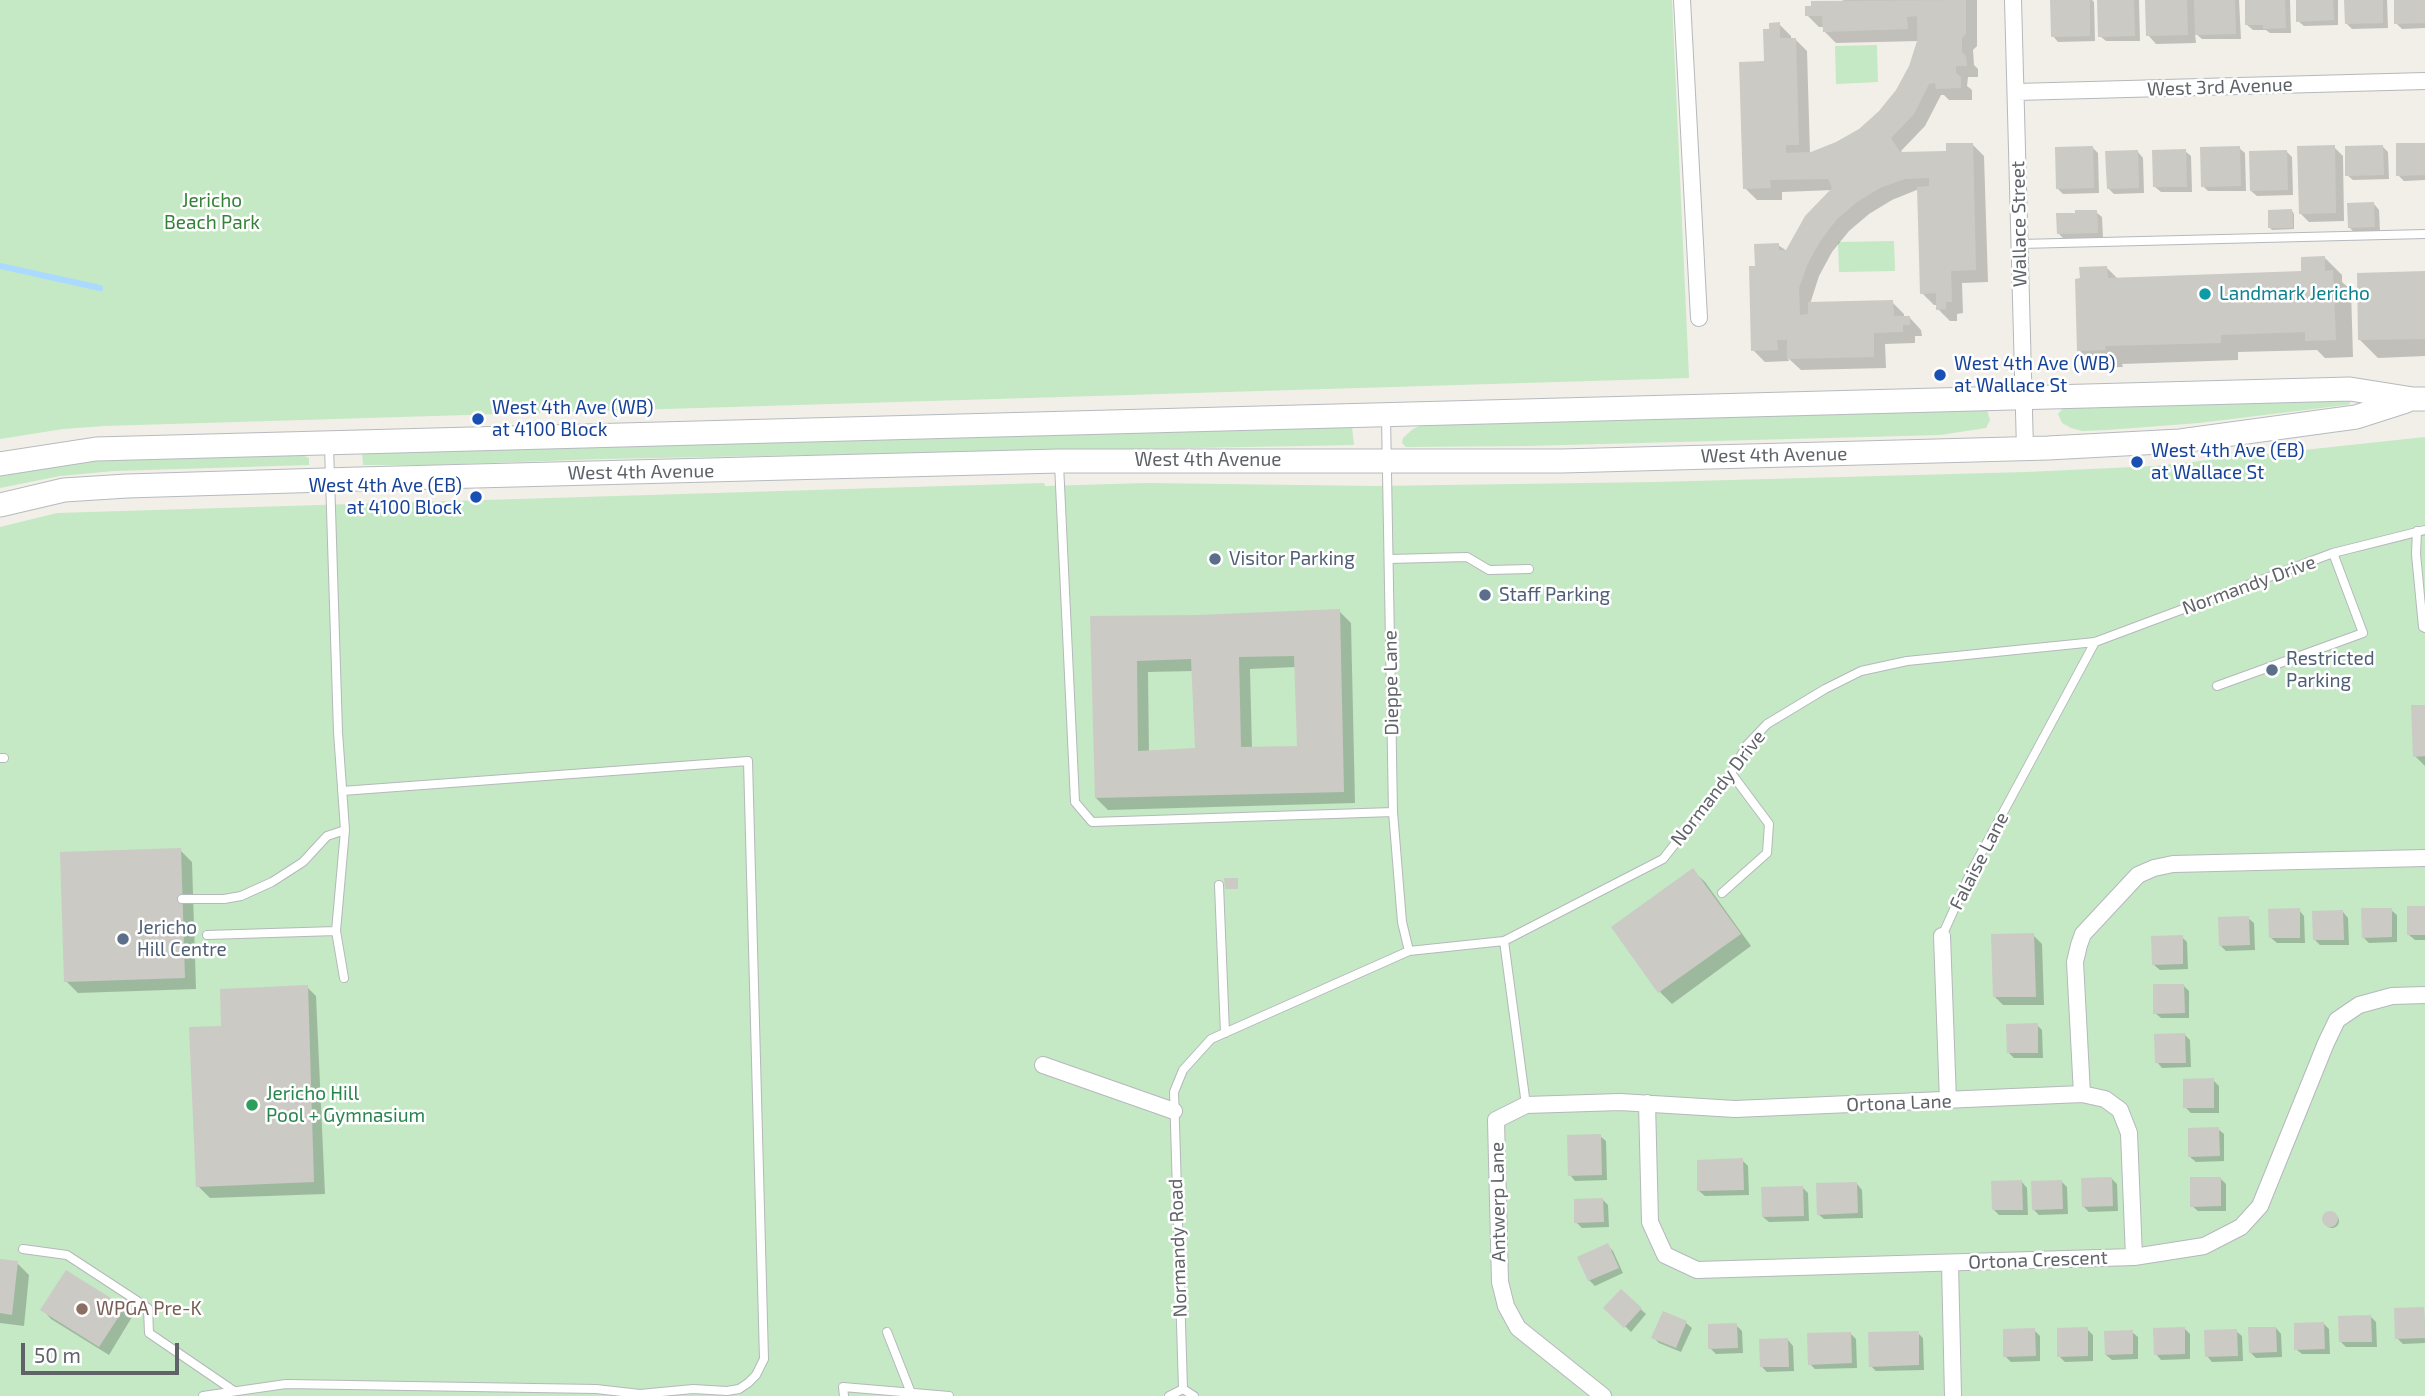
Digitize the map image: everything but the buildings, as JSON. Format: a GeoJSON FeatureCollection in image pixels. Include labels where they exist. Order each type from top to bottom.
{"type":"FeatureCollection","features":[{"type":"Feature","properties":{"kind":"main road","name":"West 4th Avenue"},"geometry":{"type":"LineString","coordinates":[[0,464],[96,449],[2350,389],[2419,399]]}},
{"type":"Feature","properties":{"kind":"main road","name":"West 4th Avenue"},"geometry":{"type":"LineString","coordinates":[[0,505],[76,489],[329,480],[1059,461],[1562,461],[2025,449],[2180,441],[2356,417],[2419,399]]}},
{"type":"Feature","properties":{"kind":"street"},"geometry":{"type":"LineString","coordinates":[[1682,0],[1699,318]]}},
{"type":"Feature","properties":{"kind":"street","name":"Wallace Street"},"geometry":{"type":"LineString","coordinates":[[2013,0],[2025,449]]}},
{"type":"Feature","properties":{"kind":"street","name":"West 3rd Avenue"},"geometry":{"type":"LineString","coordinates":[[2015,92],[2425,81]]}},
{"type":"Feature","properties":{"kind":"street"},"geometry":{"type":"LineString","coordinates":[[2082,1094],[2075,962],[2078,945],[2083,933],[2138,875],[2173,864],[2425,858]]}},
{"type":"Feature","properties":{"kind":"street","name":"Falaise Lane"},"geometry":{"type":"LineString","coordinates":[[1942,936],[1948,1101]]}},
{"type":"Feature","properties":{"kind":"street","name":"Ortona Crescent"},"geometry":{"type":"LineString","coordinates":[[1647,1103],[1650,1222],[1665,1255],[1698,1269],[2134,1257],[2204,1247],[2241,1227],[2260,1206],[2337,1020],[2359,1005],[2392,996],[2425,995]]}},
{"type":"Feature","properties":{"kind":"street"},"geometry":{"type":"LineString","coordinates":[[1042,1065],[1174,1111]]}},
{"type":"Feature","properties":{"kind":"street","name":"Ortona Lane"},"geometry":{"type":"LineString","coordinates":[[1526,1105],[1647,1103],[1735,1109],[2082,1094],[2105,1099],[2120,1111],[2129,1133],[2134,1257]]}},
{"type":"Feature","properties":{"kind":"street","name":"Antwerp Lane"},"geometry":{"type":"LineString","coordinates":[[1526,1105],[1496,1120],[1500,1282],[1506,1307],[1518,1328],[1603,1396]]}},
{"type":"Feature","properties":{"kind":"street"},"geometry":{"type":"LineString","coordinates":[[1950,1263],[1954,1396]]}},
{"type":"Feature","properties":{"kind":"lane"},"geometry":{"type":"LineString","coordinates":[[2020,244],[2425,234]]}},
{"type":"Feature","properties":{"kind":"lane","name":"Dieppe Lane"},"geometry":{"type":"LineString","coordinates":[[1386,415],[1394,812],[1402,922],[1409,951]]}},
{"type":"Feature","properties":{"kind":"lane"},"geometry":{"type":"LineString","coordinates":[[329,443],[345,830],[336,931],[344,978]]}},
{"type":"Feature","properties":{"kind":"lane"},"geometry":{"type":"LineString","coordinates":[[1059,461],[1075,802],[1092,822],[1394,812]]}},
{"type":"Feature","properties":{"kind":"lane"},"geometry":{"type":"LineString","coordinates":[[2421,531],[2416,554],[2425,628]]}},
{"type":"Feature","properties":{"kind":"lane","name":"Normandy Drive"},"geometry":{"type":"LineString","coordinates":[[1174,1092],[1183,1070],[1211,1040],[1409,951],[1504,941],[1663,859],[1731,773],[1747,745],[1767,724],[1861,671],[1907,661],[2095,642],[2333,553],[2421,531]]}},
{"type":"Feature","properties":{"kind":"lane"},"geometry":{"type":"LineString","coordinates":[[2217,686],[2363,632],[2333,553]]}},
{"type":"Feature","properties":{"kind":"lane"},"geometry":{"type":"LineString","coordinates":[[1389,559],[1467,557],[1489,570],[1528,569]]}},
{"type":"Feature","properties":{"kind":"lane","name":"Falaise Lane"},"geometry":{"type":"LineString","coordinates":[[1942,936],[1971,872],[2095,642]]}},
{"type":"Feature","properties":{"kind":"lane"},"geometry":{"type":"LineString","coordinates":[[203,1396],[286,1384],[596,1389],[640,1395],[694,1389],[727,1391],[739,1389],[756,1375],[764,1359],[748,761],[342,791]]}},
{"type":"Feature","properties":{"kind":"lane"},"geometry":{"type":"LineString","coordinates":[[1722,893],[1767,853],[1769,824],[1731,773]]}},
{"type":"Feature","properties":{"kind":"lane"},"geometry":{"type":"LineString","coordinates":[[182,900],[241,896],[272,882],[303,862],[327,836],[345,830]]}},
{"type":"Feature","properties":{"kind":"lane"},"geometry":{"type":"LineString","coordinates":[[1219,885],[1225,1034]]}},
{"type":"Feature","properties":{"kind":"lane"},"geometry":{"type":"LineString","coordinates":[[207,935],[336,931]]}},
{"type":"Feature","properties":{"kind":"lane"},"geometry":{"type":"LineString","coordinates":[[1504,941],[1526,1105]]}},
{"type":"Feature","properties":{"kind":"lane","name":"Normandy Road"},"geometry":{"type":"LineString","coordinates":[[1174,1092],[1182,1389]]}},
{"type":"Feature","properties":{"kind":"lane"},"geometry":{"type":"LineString","coordinates":[[23,1249],[67,1255],[148,1308],[149,1333],[234,1391]]}},
{"type":"Feature","properties":{"kind":"lane"},"geometry":{"type":"LineString","coordinates":[[887,1332],[911,1393]]}},
{"type":"Feature","properties":{"kind":"lane"},"geometry":{"type":"LineString","coordinates":[[1169,1396],[1182,1389],[1194,1396]]}},
{"type":"Feature","properties":{"kind":"lane"},"geometry":{"type":"LineString","coordinates":[[844,1391],[948,1396]]}},
{"type":"Feature","properties":{"kind":"green space","name":"Jericho Beach Park"},"geometry":{"type":"Polygon","coordinates":[[[0,0],[1672,0],[1689,378],[104,426],[63,429],[0,439],[0,0]]]}},
{"type":"Feature","properties":{"kind":"green space"},"geometry":{"type":"Polygon","coordinates":[[[1877,45],[1878,82],[1836,84],[1835,46],[1877,45]]]}},
{"type":"Feature","properties":{"kind":"green space"},"geometry":{"type":"Polygon","coordinates":[[[1894,241],[1895,271],[1839,272],[1838,242],[1894,241]]]}},
{"type":"Feature","properties":{"kind":"green space"},"geometry":{"type":"Polygon","coordinates":[[[2350,400],[2350,404],[2346,405],[2199,423],[2107,430],[2082,431],[2071,428],[2062,423],[2058,414],[2064,407],[2350,400]]]}},
{"type":"Feature","properties":{"kind":"green space"},"geometry":{"type":"Polygon","coordinates":[[[1987,410],[1990,420],[1986,428],[1940,435],[1526,446],[1406,447],[1402,443],[1403,438],[1413,429],[1422,425],[1987,410]]]}},
{"type":"Feature","properties":{"kind":"green space"},"geometry":{"type":"Polygon","coordinates":[[[1344,425],[1352,427],[1354,445],[602,459],[433,465],[363,465],[362,452],[1344,425]]]}},
{"type":"Feature","properties":{"kind":"green space"},"geometry":{"type":"Polygon","coordinates":[[[2425,437],[2425,1396],[0,1396],[0,527],[57,513],[1044,483],[1045,486],[1146,483],[1376,486],[2027,472],[2155,466],[2425,437]]]}},
{"type":"Feature","properties":{"kind":"green space"},"geometry":{"type":"Polygon","coordinates":[[[298,453],[309,458],[309,465],[114,471],[60,476],[0,488],[0,473],[70,460],[298,453]]]}},
{"type":"Feature","properties":{"kind":"waterway"},"geometry":{"type":"LineString","coordinates":[[0,266],[100,288]]}},
{"type":"Feature","properties":{"kind":"place","name":"Landmark Jericho"},"geometry":{"type":"Point","coordinates":[2205,294]}},
{"type":"Feature","properties":{"kind":"place","name":"West 4th Ave (WB) at Wallace St"},"geometry":{"type":"Point","coordinates":[1940,375]}},
{"type":"Feature","properties":{"kind":"place","name":"West 4th Ave (WB) at 4100 Block"},"geometry":{"type":"Point","coordinates":[478,419]}},
{"type":"Feature","properties":{"kind":"place","name":"West 4th Ave (EB) at Wallace St"},"geometry":{"type":"Point","coordinates":[2137,462]}},
{"type":"Feature","properties":{"kind":"place","name":"West 4th Ave (EB) at 4100 Block"},"geometry":{"type":"Point","coordinates":[476,497]}},
{"type":"Feature","properties":{"kind":"place","name":"Visitor Parking"},"geometry":{"type":"Point","coordinates":[1215,559]}},
{"type":"Feature","properties":{"kind":"place","name":"Staff Parking"},"geometry":{"type":"Point","coordinates":[1485,595]}},
{"type":"Feature","properties":{"kind":"place","name":"Restricted Parking"},"geometry":{"type":"Point","coordinates":[2272,670]}},
{"type":"Feature","properties":{"kind":"place","name":"Jericho Hill Centre"},"geometry":{"type":"Point","coordinates":[123,939]}},
{"type":"Feature","properties":{"kind":"place","name":"Jericho Hill Pool + Gymnasium"},"geometry":{"type":"Point","coordinates":[252,1105]}},
{"type":"Feature","properties":{"kind":"place","name":"WPGA Pre-K"},"geometry":{"type":"Point","coordinates":[82,1309]}}]}
